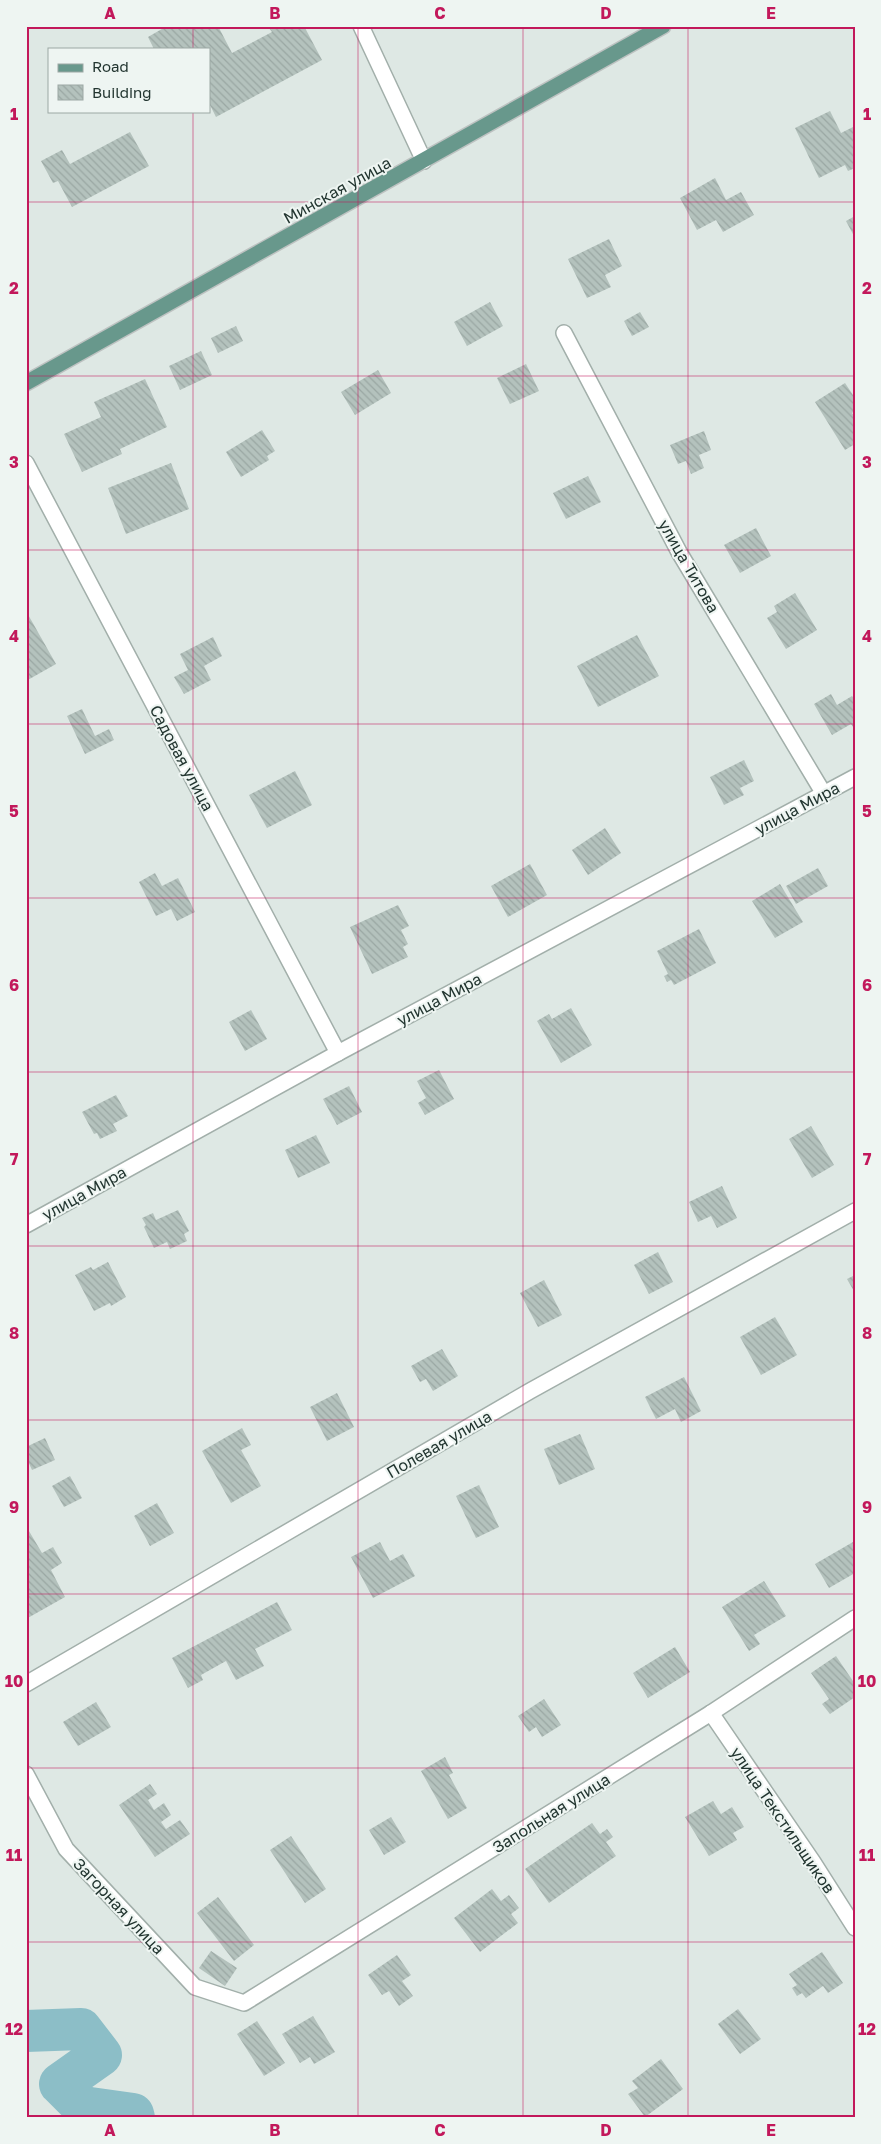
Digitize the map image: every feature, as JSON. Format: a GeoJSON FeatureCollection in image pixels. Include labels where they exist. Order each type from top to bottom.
{"type":"FeatureCollection","features":[{"type":"Feature","properties":{"kind":"main road","name":"Минская улица"},"geometry":{"type":"LineString","coordinates":[[26,383],[663,26]]}},
{"type":"Feature","properties":{"kind":"street"},"geometry":{"type":"LineString","coordinates":[[361,26],[424,161]]}},
{"type":"Feature","properties":{"kind":"street","name":"улица Титова"},"geometry":{"type":"LineString","coordinates":[[564,333],[679,552],[824,794]]}},
{"type":"Feature","properties":{"kind":"street","name":"Садовая улица"},"geometry":{"type":"LineString","coordinates":[[26,463],[338,1053]]}},
{"type":"Feature","properties":{"kind":"street","name":"улица Мира"},"geometry":{"type":"LineString","coordinates":[[26,1225],[338,1053],[855,777]]}},
{"type":"Feature","properties":{"kind":"street","name":"Полевая улица"},"geometry":{"type":"LineString","coordinates":[[26,1684],[530,1391],[855,1210]]}},
{"type":"Feature","properties":{"kind":"street","name":"Запольная улица"},"geometry":{"type":"LineString","coordinates":[[244,2004],[711,1713],[855,1618]]}},
{"type":"Feature","properties":{"kind":"street","name":"улица Текстильщиков"},"geometry":{"type":"LineString","coordinates":[[711,1713],[813,1862],[855,1928]]}},
{"type":"Feature","properties":{"kind":"street","name":"Загорная улица"},"geometry":{"type":"LineString","coordinates":[[26,1774],[66,1849],[195,1987],[244,2004]]}},
{"type":"Feature","properties":{"kind":"building"},"geometry":{"type":"Polygon","coordinates":[[[167,26],[218,26],[232,53],[272,32],[269,28],[272,26],[304,26],[322,60],[216,117],[210,105],[210,48],[154,48],[148,37],[167,26]]]}},
{"type":"Feature","properties":{"kind":"building"},"geometry":{"type":"Polygon","coordinates":[[[830,111],[841,133],[855,126],[855,168],[848,171],[845,165],[819,178],[795,128],[830,111]]]}},
{"type":"Feature","properties":{"kind":"building"},"geometry":{"type":"Polygon","coordinates":[[[130,132],[149,166],[72,207],[58,181],[53,183],[41,161],[62,150],[70,164],[130,132]]]}},
{"type":"Feature","properties":{"kind":"building"},"geometry":{"type":"Polygon","coordinates":[[[715,178],[726,200],[741,192],[754,215],[723,232],[716,220],[697,230],[680,198],[715,178]]]}},
{"type":"Feature","properties":{"kind":"building"},"geometry":{"type":"Polygon","coordinates":[[[855,216],[855,238],[846,221],[855,216]]]}},
{"type":"Feature","properties":{"kind":"building"},"geometry":{"type":"Polygon","coordinates":[[[609,239],[622,266],[605,275],[611,287],[587,298],[568,259],[609,239]]]}},
{"type":"Feature","properties":{"kind":"building"},"geometry":{"type":"Polygon","coordinates":[[[490,302],[503,326],[467,346],[454,322],[490,302]]]}},
{"type":"Feature","properties":{"kind":"building"},"geometry":{"type":"Polygon","coordinates":[[[640,312],[649,327],[632,336],[624,321],[640,312]]]}},
{"type":"Feature","properties":{"kind":"building"},"geometry":{"type":"Polygon","coordinates":[[[236,326],[243,341],[218,353],[211,338],[236,326]]]}},
{"type":"Feature","properties":{"kind":"building"},"geometry":{"type":"Polygon","coordinates":[[[201,351],[212,375],[180,390],[169,366],[201,351]]]}},
{"type":"Feature","properties":{"kind":"building"},"geometry":{"type":"Polygon","coordinates":[[[526,364],[539,391],[510,404],[497,378],[526,364]]]}},
{"type":"Feature","properties":{"kind":"building"},"geometry":{"type":"Polygon","coordinates":[[[378,370],[391,393],[355,415],[341,392],[378,370]]]}},
{"type":"Feature","properties":{"kind":"building"},"geometry":{"type":"Polygon","coordinates":[[[145,379],[167,427],[120,449],[122,454],[82,472],[64,434],[101,417],[94,402],[145,379]]]}},
{"type":"Feature","properties":{"kind":"building"},"geometry":{"type":"Polygon","coordinates":[[[845,383],[855,398],[855,411],[852,413],[855,417],[855,444],[845,450],[815,402],[845,383]]]}},
{"type":"Feature","properties":{"kind":"building"},"geometry":{"type":"Polygon","coordinates":[[[262,430],[275,451],[267,456],[269,460],[241,477],[226,452],[262,430]]]}},
{"type":"Feature","properties":{"kind":"building"},"geometry":{"type":"Polygon","coordinates":[[[704,431],[711,450],[699,455],[704,468],[691,474],[686,461],[678,464],[670,445],[704,431]]]}},
{"type":"Feature","properties":{"kind":"building"},"geometry":{"type":"Polygon","coordinates":[[[171,463],[189,509],[126,534],[108,488],[171,463]]]}},
{"type":"Feature","properties":{"kind":"building"},"geometry":{"type":"Polygon","coordinates":[[[588,476],[601,502],[566,519],[553,493],[588,476]]]}},
{"type":"Feature","properties":{"kind":"building"},"geometry":{"type":"Polygon","coordinates":[[[756,528],[771,556],[740,573],[724,545],[756,528]]]}},
{"type":"Feature","properties":{"kind":"building"},"geometry":{"type":"Polygon","coordinates":[[[795,593],[817,630],[786,649],[767,618],[777,612],[774,606],[795,593]]]}},
{"type":"Feature","properties":{"kind":"building"},"geometry":{"type":"Polygon","coordinates":[[[26,611],[56,664],[26,681],[26,611]]]}},
{"type":"Feature","properties":{"kind":"building"},"geometry":{"type":"Polygon","coordinates":[[[637,635],[659,676],[598,707],[577,666],[637,635]]]}},
{"type":"Feature","properties":{"kind":"building"},"geometry":{"type":"Polygon","coordinates":[[[213,637],[222,656],[204,666],[211,680],[184,694],[174,677],[188,670],[180,654],[213,637]]]}},
{"type":"Feature","properties":{"kind":"building"},"geometry":{"type":"Polygon","coordinates":[[[831,694],[837,705],[852,696],[855,700],[855,730],[851,724],[832,735],[814,704],[831,694]]]}},
{"type":"Feature","properties":{"kind":"building"},"geometry":{"type":"Polygon","coordinates":[[[82,709],[95,736],[109,729],[114,740],[85,754],[67,716],[82,709]]]}},
{"type":"Feature","properties":{"kind":"building"},"geometry":{"type":"Polygon","coordinates":[[[744,760],[754,781],[740,788],[744,795],[724,805],[710,777],[744,760]]]}},
{"type":"Feature","properties":{"kind":"building"},"geometry":{"type":"Polygon","coordinates":[[[295,771],[312,805],[267,828],[249,795],[295,771]]]}},
{"type":"Feature","properties":{"kind":"building"},"geometry":{"type":"Polygon","coordinates":[[[605,828],[621,853],[588,875],[572,850],[605,828]]]}},
{"type":"Feature","properties":{"kind":"building"},"geometry":{"type":"Polygon","coordinates":[[[530,864],[547,895],[508,917],[491,886],[530,864]]]}},
{"type":"Feature","properties":{"kind":"building"},"geometry":{"type":"Polygon","coordinates":[[[818,868],[828,886],[796,904],[786,886],[818,868]]]}},
{"type":"Feature","properties":{"kind":"building"},"geometry":{"type":"Polygon","coordinates":[[[155,873],[162,886],[178,878],[195,912],[177,921],[171,909],[156,916],[139,882],[155,873]]]}},
{"type":"Feature","properties":{"kind":"building"},"geometry":{"type":"Polygon","coordinates":[[[780,884],[803,922],[775,938],[752,901],[780,884]]]}},
{"type":"Feature","properties":{"kind":"building"},"geometry":{"type":"Polygon","coordinates":[[[398,905],[409,926],[401,930],[408,944],[403,947],[408,957],[372,974],[350,927],[398,905]]]}},
{"type":"Feature","properties":{"kind":"building"},"geometry":{"type":"Polygon","coordinates":[[[699,929],[716,963],[674,985],[671,980],[667,982],[664,976],[668,974],[657,951],[699,929]]]}},
{"type":"Feature","properties":{"kind":"building"},"geometry":{"type":"Polygon","coordinates":[[[571,1008],[592,1045],[561,1063],[537,1021],[549,1014],[552,1019],[571,1008]]]}},
{"type":"Feature","properties":{"kind":"building"},"geometry":{"type":"Polygon","coordinates":[[[251,1010],[267,1039],[245,1051],[229,1022],[251,1010]]]}},
{"type":"Feature","properties":{"kind":"building"},"geometry":{"type":"Polygon","coordinates":[[[439,1070],[454,1099],[425,1115],[418,1103],[426,1098],[417,1081],[439,1070]]]}},
{"type":"Feature","properties":{"kind":"building"},"geometry":{"type":"Polygon","coordinates":[[[349,1086],[362,1112],[337,1125],[323,1099],[349,1086]]]}},
{"type":"Feature","properties":{"kind":"building"},"geometry":{"type":"Polygon","coordinates":[[[116,1095],[128,1116],[113,1124],[117,1131],[100,1139],[97,1133],[94,1134],[82,1112],[116,1095]]]}},
{"type":"Feature","properties":{"kind":"building"},"geometry":{"type":"Polygon","coordinates":[[[811,1126],[834,1165],[812,1178],[789,1139],[811,1126]]]}},
{"type":"Feature","properties":{"kind":"building"},"geometry":{"type":"Polygon","coordinates":[[[316,1135],[330,1163],[298,1178],[285,1150],[316,1135]]]}},
{"type":"Feature","properties":{"kind":"building"},"geometry":{"type":"Polygon","coordinates":[[[722,1186],[737,1218],[717,1228],[711,1216],[698,1222],[689,1202],[722,1186]]]}},
{"type":"Feature","properties":{"kind":"building"},"geometry":{"type":"Polygon","coordinates":[[[178,1210],[189,1231],[184,1234],[187,1241],[170,1249],[167,1242],[154,1248],[142,1218],[153,1213],[156,1220],[178,1210]]]}},
{"type":"Feature","properties":{"kind":"building"},"geometry":{"type":"Polygon","coordinates":[[[658,1252],[673,1282],[649,1294],[634,1265],[658,1252]]]}},
{"type":"Feature","properties":{"kind":"building"},"geometry":{"type":"Polygon","coordinates":[[[108,1262],[126,1297],[111,1306],[110,1303],[94,1311],[75,1275],[91,1267],[93,1270],[108,1262]]]}},
{"type":"Feature","properties":{"kind":"building"},"geometry":{"type":"Polygon","coordinates":[[[855,1275],[855,1293],[847,1279],[855,1275]]]}},
{"type":"Feature","properties":{"kind":"building"},"geometry":{"type":"Polygon","coordinates":[[[544,1280],[562,1315],[538,1327],[520,1293],[544,1280]]]}},
{"type":"Feature","properties":{"kind":"building"},"geometry":{"type":"Polygon","coordinates":[[[775,1317],[797,1355],[761,1375],[740,1337],[775,1317]]]}},
{"type":"Feature","properties":{"kind":"building"},"geometry":{"type":"Polygon","coordinates":[[[442,1349],[458,1376],[433,1391],[426,1379],[420,1382],[411,1366],[442,1349]]]}},
{"type":"Feature","properties":{"kind":"building"},"geometry":{"type":"Polygon","coordinates":[[[684,1377],[701,1411],[681,1422],[675,1409],[656,1419],[645,1397],[684,1377]]]}},
{"type":"Feature","properties":{"kind":"building"},"geometry":{"type":"Polygon","coordinates":[[[337,1393],[354,1427],[327,1441],[310,1407],[337,1393]]]}},
{"type":"Feature","properties":{"kind":"building"},"geometry":{"type":"Polygon","coordinates":[[[242,1428],[251,1445],[241,1450],[261,1486],[231,1503],[202,1451],[242,1428]]]}},
{"type":"Feature","properties":{"kind":"building"},"geometry":{"type":"Polygon","coordinates":[[[580,1434],[595,1469],[559,1485],[544,1449],[580,1434]]]}},
{"type":"Feature","properties":{"kind":"building"},"geometry":{"type":"Polygon","coordinates":[[[45,1438],[55,1460],[32,1470],[26,1457],[26,1447],[45,1438]]]}},
{"type":"Feature","properties":{"kind":"building"},"geometry":{"type":"Polygon","coordinates":[[[70,1476],[82,1498],[64,1507],[52,1486],[70,1476]]]}},
{"type":"Feature","properties":{"kind":"building"},"geometry":{"type":"Polygon","coordinates":[[[479,1485],[499,1527],[476,1538],[456,1496],[479,1485]]]}},
{"type":"Feature","properties":{"kind":"building"},"geometry":{"type":"Polygon","coordinates":[[[157,1503],[174,1533],[150,1546],[134,1516],[157,1503]]]}},
{"type":"Feature","properties":{"kind":"building"},"geometry":{"type":"Polygon","coordinates":[[[26,1526],[42,1553],[53,1547],[62,1563],[51,1570],[65,1597],[26,1619],[26,1526]]]}},
{"type":"Feature","properties":{"kind":"building"},"geometry":{"type":"Polygon","coordinates":[[[380,1542],[390,1561],[403,1554],[415,1576],[373,1598],[351,1557],[380,1542]]]}},
{"type":"Feature","properties":{"kind":"building"},"geometry":{"type":"Polygon","coordinates":[[[853,1542],[855,1573],[829,1588],[815,1564],[853,1542]]]}},
{"type":"Feature","properties":{"kind":"building"},"geometry":{"type":"Polygon","coordinates":[[[764,1581],[786,1616],[754,1635],[760,1644],[749,1651],[722,1607],[764,1581]]]}},
{"type":"Feature","properties":{"kind":"building"},"geometry":{"type":"Polygon","coordinates":[[[277,1602],[292,1630],[255,1649],[264,1666],[236,1680],[226,1661],[201,1675],[203,1680],[188,1688],[172,1658],[277,1602]]]}},
{"type":"Feature","properties":{"kind":"building"},"geometry":{"type":"Polygon","coordinates":[[[675,1647],[690,1672],[648,1698],[633,1673],[675,1647]]]}},
{"type":"Feature","properties":{"kind":"building"},"geometry":{"type":"Polygon","coordinates":[[[836,1656],[855,1684],[855,1697],[830,1714],[822,1704],[829,1699],[811,1673],[836,1656]]]}},
{"type":"Feature","properties":{"kind":"building"},"geometry":{"type":"Polygon","coordinates":[[[544,1699],[561,1725],[542,1737],[536,1727],[529,1732],[518,1716],[544,1699]]]}},
{"type":"Feature","properties":{"kind":"building"},"geometry":{"type":"Polygon","coordinates":[[[96,1702],[111,1727],[78,1746],[63,1722],[96,1702]]]}},
{"type":"Feature","properties":{"kind":"building"},"geometry":{"type":"Polygon","coordinates":[[[445,1757],[453,1773],[449,1775],[467,1808],[448,1819],[421,1771],[445,1757]]]}},
{"type":"Feature","properties":{"kind":"building"},"geometry":{"type":"Polygon","coordinates":[[[150,1784],[157,1794],[148,1800],[154,1810],[164,1803],[171,1815],[161,1822],[166,1829],[180,1820],[190,1834],[155,1857],[119,1805],[150,1784]]]}},
{"type":"Feature","properties":{"kind":"building"},"geometry":{"type":"Polygon","coordinates":[[[713,1801],[721,1814],[732,1807],[744,1827],[733,1833],[737,1840],[709,1856],[685,1817],[713,1801]]]}},
{"type":"Feature","properties":{"kind":"building"},"geometry":{"type":"Polygon","coordinates":[[[391,1817],[406,1842],[384,1855],[369,1830],[391,1817]]]}},
{"type":"Feature","properties":{"kind":"building"},"geometry":{"type":"Polygon","coordinates":[[[592,1823],[600,1834],[607,1829],[613,1837],[606,1842],[616,1856],[549,1903],[525,1869],[592,1823]]]}},
{"type":"Feature","properties":{"kind":"building"},"geometry":{"type":"Polygon","coordinates":[[[291,1836],[326,1889],[305,1903],[270,1850],[291,1836]]]}},
{"type":"Feature","properties":{"kind":"building"},"geometry":{"type":"Polygon","coordinates":[[[492,1889],[501,1901],[509,1895],[519,1908],[511,1914],[518,1923],[480,1952],[454,1918],[492,1889]]]}},
{"type":"Feature","properties":{"kind":"building"},"geometry":{"type":"Polygon","coordinates":[[[218,1897],[254,1945],[234,1961],[197,1913],[218,1897]]]}},
{"type":"Feature","properties":{"kind":"building"},"geometry":{"type":"Polygon","coordinates":[[[211,1951],[237,1968],[225,1986],[199,1968],[211,1951]]]}},
{"type":"Feature","properties":{"kind":"building"},"geometry":{"type":"Polygon","coordinates":[[[822,1952],[843,1983],[828,1993],[823,1986],[806,1998],[802,1993],[797,1996],[792,1988],[797,1985],[789,1974],[822,1952]]]}},
{"type":"Feature","properties":{"kind":"building"},"geometry":{"type":"Polygon","coordinates":[[[397,1955],[411,1975],[402,1981],[413,1996],[399,2006],[389,1991],[382,1995],[368,1975],[397,1955]]]}},
{"type":"Feature","properties":{"kind":"building"},"geometry":{"type":"Polygon","coordinates":[[[738,2009],[761,2039],[740,2054],[718,2024],[738,2009]]]}},
{"type":"Feature","properties":{"kind":"building"},"geometry":{"type":"Polygon","coordinates":[[[313,2016],[335,2052],[314,2064],[310,2057],[300,2063],[282,2034],[313,2016]]]}},
{"type":"Feature","properties":{"kind":"building"},"geometry":{"type":"Polygon","coordinates":[[[257,2021],[285,2063],[264,2076],[237,2034],[257,2021]]]}},
{"type":"Feature","properties":{"kind":"building"},"geometry":{"type":"Polygon","coordinates":[[[661,2059],[683,2089],[645,2117],[628,2094],[638,2088],[632,2081],[661,2059]]]}},
{"type":"Feature","properties":{"kind":"waterway"},"geometry":{"type":"LineString","coordinates":[[26,2031],[81,2029],[101,2055],[60,2084],[83,2107],[133,2114],[134,2118]]}}]}
